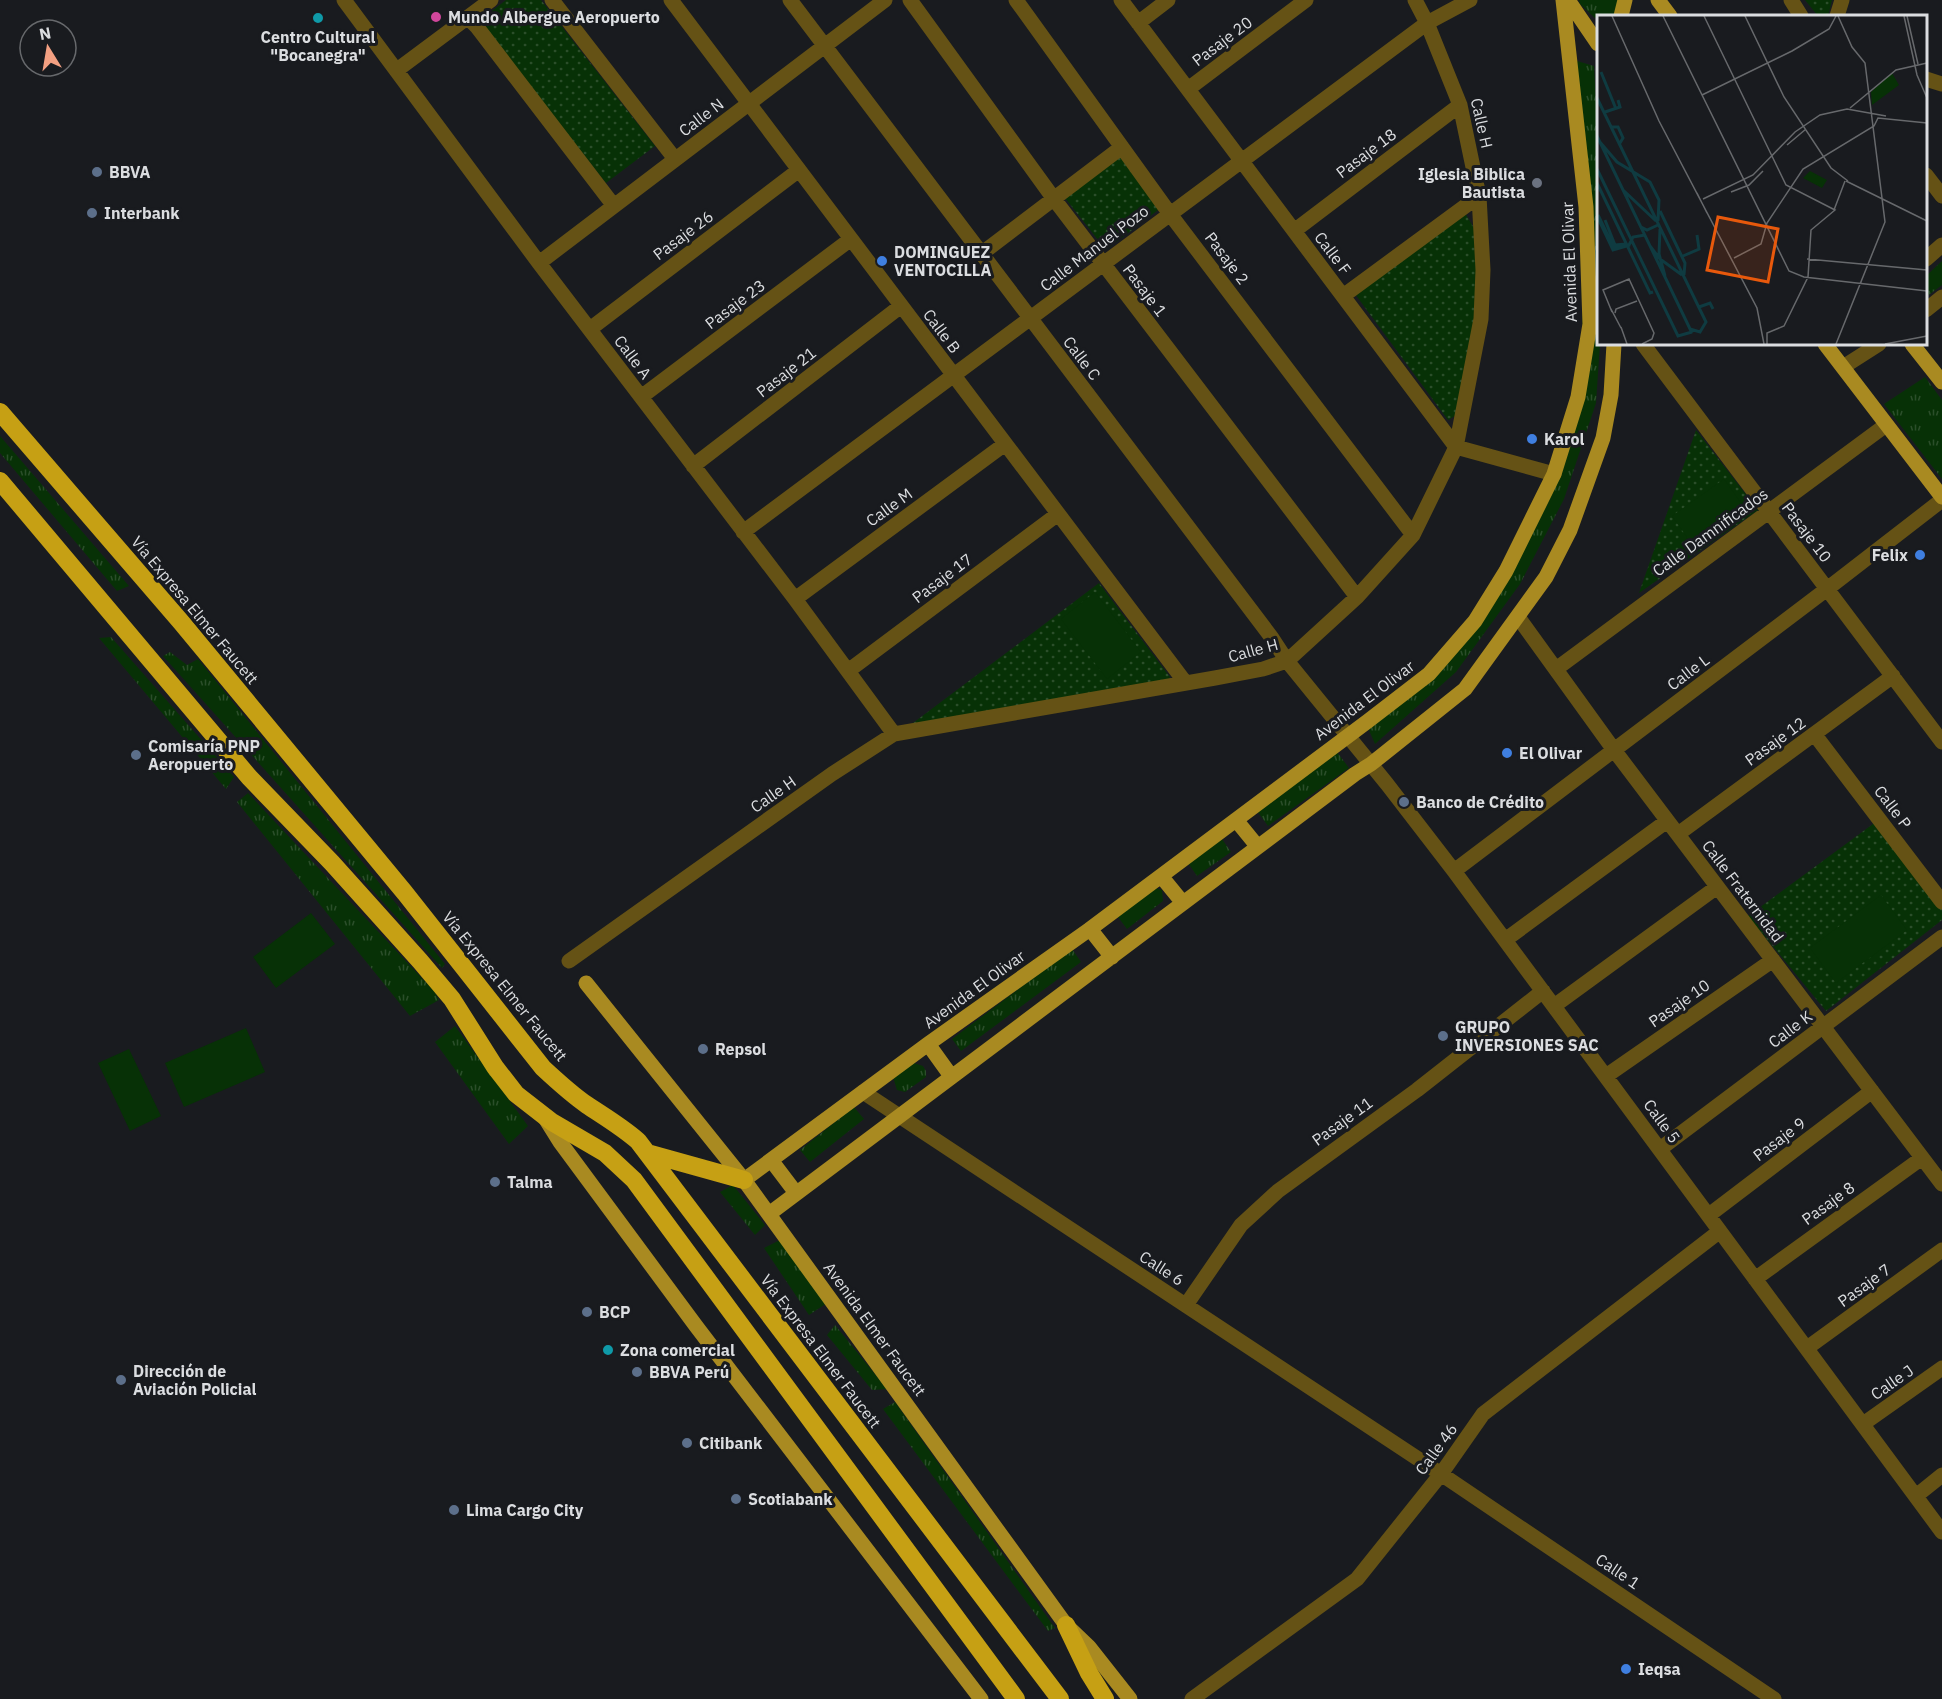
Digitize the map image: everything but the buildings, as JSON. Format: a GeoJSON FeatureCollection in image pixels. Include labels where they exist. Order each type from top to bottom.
{"type":"FeatureCollection","features":[{"type":"Feature","properties":{"kind":"highway","name":"Vía Expresa Elmer Faucett"},"geometry":{"type":"LineString","coordinates":[[0,412],[181,622],[405,893],[543,1068],[563,1087],[627,1131],[647,1153],[1060,1699]]}},
{"type":"Feature","properties":{"kind":"highway"},"geometry":{"type":"LineString","coordinates":[[0,481],[249,777],[332,863],[452,999],[495,1067],[516,1094],[544,1115],[605,1153],[634,1180],[1016,1699]]}},
{"type":"Feature","properties":{"kind":"highway"},"geometry":{"type":"LineString","coordinates":[[647,1153],[744,1180]]}},
{"type":"Feature","properties":{"kind":"highway"},"geometry":{"type":"LineString","coordinates":[[1066,1625],[1089,1673],[1105,1699]]}},
{"type":"Feature","properties":{"kind":"main road","name":"Avenida El Olivar"},"geometry":{"type":"LineString","coordinates":[[744,1180],[928,1044],[1090,929],[1429,674],[1474,621],[1506,571],[1554,474],[1578,396],[1590,324],[1586,207],[1563,0]]}},
{"type":"Feature","properties":{"kind":"main road"},"geometry":{"type":"LineString","coordinates":[[1568,0],[1597,41]]}},
{"type":"Feature","properties":{"kind":"main road"},"geometry":{"type":"LineString","coordinates":[[1621,15],[1625,0]]}},
{"type":"Feature","properties":{"kind":"main road"},"geometry":{"type":"LineString","coordinates":[[1658,0],[1669,15]]}},
{"type":"Feature","properties":{"kind":"main road"},"geometry":{"type":"LineString","coordinates":[[770,1214],[1257,847],[1371,764],[1465,689],[1546,577],[1570,530],[1603,438],[1611,395],[1614,345]]}},
{"type":"Feature","properties":{"kind":"main road"},"geometry":{"type":"LineString","coordinates":[[1826,345],[1942,498]]}},
{"type":"Feature","properties":{"kind":"main road"},"geometry":{"type":"LineString","coordinates":[[1913,345],[1942,382]]}},
{"type":"Feature","properties":{"kind":"main road"},"geometry":{"type":"LineString","coordinates":[[1236,820],[1257,847]]}},
{"type":"Feature","properties":{"kind":"main road"},"geometry":{"type":"LineString","coordinates":[[1161,876],[1184,903]]}},
{"type":"Feature","properties":{"kind":"main road"},"geometry":{"type":"LineString","coordinates":[[1090,929],[1112,957]]}},
{"type":"Feature","properties":{"kind":"main road","name":"Avenida Elmer Faucett"},"geometry":{"type":"LineString","coordinates":[[586,983],[770,1214],[1066,1625],[1089,1647],[1130,1699]]}},
{"type":"Feature","properties":{"kind":"main road"},"geometry":{"type":"LineString","coordinates":[[928,1044],[951,1077]]}},
{"type":"Feature","properties":{"kind":"main road"},"geometry":{"type":"LineString","coordinates":[[544,1115],[560,1142],[696,1326],[981,1699]]}},
{"type":"Feature","properties":{"kind":"main road"},"geometry":{"type":"LineString","coordinates":[[771,1160],[796,1193]]}},
{"type":"Feature","properties":{"kind":"street"},"geometry":{"type":"LineString","coordinates":[[397,70],[491,0]]}},
{"type":"Feature","properties":{"kind":"street"},"geometry":{"type":"LineString","coordinates":[[552,0],[675,159]]}},
{"type":"Feature","properties":{"kind":"street","name":"Calle B"},"geometry":{"type":"LineString","coordinates":[[671,0],[1185,682]]}},
{"type":"Feature","properties":{"kind":"street","name":"Calle C"},"geometry":{"type":"LineString","coordinates":[[790,0],[1272,638],[1287,661],[1347,736]]}},
{"type":"Feature","properties":{"kind":"street","name":"Calle N"},"geometry":{"type":"LineString","coordinates":[[539,263],[885,0]]}},
{"type":"Feature","properties":{"kind":"street","name":"Pasaje 1"},"geometry":{"type":"LineString","coordinates":[[910,0],[1054,199],[1357,597]]}},
{"type":"Feature","properties":{"kind":"street","name":"Pasaje 2"},"geometry":{"type":"LineString","coordinates":[[1016,0],[1170,213],[1413,535]]}},
{"type":"Feature","properties":{"kind":"street","name":"Calle F"},"geometry":{"type":"LineString","coordinates":[[1121,0],[1456,447]]}},
{"type":"Feature","properties":{"kind":"street"},"geometry":{"type":"LineString","coordinates":[[1138,23],[1168,0]]}},
{"type":"Feature","properties":{"kind":"street","name":"Pasaje 20"},"geometry":{"type":"LineString","coordinates":[[1188,89],[1306,0]]}},
{"type":"Feature","properties":{"kind":"street","name":"Calle H"},"geometry":{"type":"LineString","coordinates":[[569,961],[832,774],[894,734],[1263,669],[1287,661],[1357,597],[1413,535],[1456,447],[1481,319],[1483,270],[1479,196],[1460,105],[1427,23],[1415,0]]}},
{"type":"Feature","properties":{"kind":"street","name":"Calle Manuel Pozo"},"geometry":{"type":"LineString","coordinates":[[743,531],[1427,23],[1470,0]]}},
{"type":"Feature","properties":{"kind":"street"},"geometry":{"type":"LineString","coordinates":[[1791,0],[1800,15]]}},
{"type":"Feature","properties":{"kind":"street"},"geometry":{"type":"LineString","coordinates":[[1837,15],[1842,0]]}},
{"type":"Feature","properties":{"kind":"street","name":"Calle A"},"geometry":{"type":"LineString","coordinates":[[347,1],[539,263],[795,599],[894,734]]}},
{"type":"Feature","properties":{"kind":"street"},"geometry":{"type":"LineString","coordinates":[[468,18],[614,206]]}},
{"type":"Feature","properties":{"kind":"street"},"geometry":{"type":"LineString","coordinates":[[1927,80],[1942,84]]}},
{"type":"Feature","properties":{"kind":"street","name":"Pasaje 18"},"geometry":{"type":"LineString","coordinates":[[1294,231],[1460,105]]}},
{"type":"Feature","properties":{"kind":"street"},"geometry":{"type":"LineString","coordinates":[[981,254],[1122,147]]}},
{"type":"Feature","properties":{"kind":"street","name":"Pasaje 26"},"geometry":{"type":"LineString","coordinates":[[590,329],[799,170]]}},
{"type":"Feature","properties":{"kind":"street"},"geometry":{"type":"LineString","coordinates":[[1927,175],[1942,196]]}},
{"type":"Feature","properties":{"kind":"street"},"geometry":{"type":"LineString","coordinates":[[1343,296],[1479,196]]}},
{"type":"Feature","properties":{"kind":"street","name":"Pasaje 23"},"geometry":{"type":"LineString","coordinates":[[641,397],[851,239]]}},
{"type":"Feature","properties":{"kind":"street"},"geometry":{"type":"LineString","coordinates":[[1927,258],[1942,245]]}},
{"type":"Feature","properties":{"kind":"street"},"geometry":{"type":"LineString","coordinates":[[1927,308],[1942,297]]}},
{"type":"Feature","properties":{"kind":"street","name":"Pasaje 21"},"geometry":{"type":"LineString","coordinates":[[693,466],[901,306]]}},
{"type":"Feature","properties":{"kind":"street","name":"Pasaje 10"},"geometry":{"type":"LineString","coordinates":[[1644,345],[1942,742]]}},
{"type":"Feature","properties":{"kind":"street"},"geometry":{"type":"LineString","coordinates":[[1843,367],[1877,345]]}},
{"type":"Feature","properties":{"kind":"street","name":"Calle Damnificados"},"geometry":{"type":"LineString","coordinates":[[1556,669],[1886,425]]}},
{"type":"Feature","properties":{"kind":"street","name":"Calle M"},"geometry":{"type":"LineString","coordinates":[[795,599],[1005,444]]}},
{"type":"Feature","properties":{"kind":"street"},"geometry":{"type":"LineString","coordinates":[[1456,447],[1554,474]]}},
{"type":"Feature","properties":{"kind":"street","name":"Calle L"},"geometry":{"type":"LineString","coordinates":[[1454,871],[1827,589],[1942,498]]}},
{"type":"Feature","properties":{"kind":"street","name":"Pasaje 17"},"geometry":{"type":"LineString","coordinates":[[848,670],[1058,514]]}},
{"type":"Feature","properties":{"kind":"street","name":"Calle Fraternidad"},"geometry":{"type":"LineString","coordinates":[[1518,617],[1667,821],[1942,1184]]}},
{"type":"Feature","properties":{"kind":"street","name":"Pasaje 12"},"geometry":{"type":"LineString","coordinates":[[1678,834],[1893,676]]}},
{"type":"Feature","properties":{"kind":"street","name":"Calle P"},"geometry":{"type":"LineString","coordinates":[[1815,735],[1942,902]]}},
{"type":"Feature","properties":{"kind":"street","name":"Calle 5"},"geometry":{"type":"LineString","coordinates":[[1347,736],[1454,871],[1543,990],[1942,1532]]}},
{"type":"Feature","properties":{"kind":"street"},"geometry":{"type":"LineString","coordinates":[[1505,940],[1667,821]]}},
{"type":"Feature","properties":{"kind":"street"},"geometry":{"type":"LineString","coordinates":[[1554,1006],[1717,887]]}},
{"type":"Feature","properties":{"kind":"street","name":"Calle K"},"geometry":{"type":"LineString","coordinates":[[1660,1149],[1941,940]]}},
{"type":"Feature","properties":{"kind":"street","name":"Pasaje 10"},"geometry":{"type":"LineString","coordinates":[[1606,1076],[1773,960]]}},
{"type":"Feature","properties":{"kind":"street","name":"Pasaje 11"},"geometry":{"type":"LineString","coordinates":[[1186,1305],[1241,1225],[1278,1191],[1417,1090],[1543,990]]}},
{"type":"Feature","properties":{"kind":"street","name":"Pasaje 9"},"geometry":{"type":"LineString","coordinates":[[1709,1215],[1872,1091]]}},
{"type":"Feature","properties":{"kind":"street","name":"Calle 6"},"geometry":{"type":"LineString","coordinates":[[863,1092],[1441,1474]]}},
{"type":"Feature","properties":{"kind":"street","name":"Pasaje 8"},"geometry":{"type":"LineString","coordinates":[[1755,1279],[1922,1158]]}},
{"type":"Feature","properties":{"kind":"street","name":"Calle 46"},"geometry":{"type":"LineString","coordinates":[[1192,1699],[1357,1580],[1441,1474],[1483,1414],[1720,1231]]}},
{"type":"Feature","properties":{"kind":"street","name":"Pasaje 7"},"geometry":{"type":"LineString","coordinates":[[1807,1348],[1942,1250]]}},
{"type":"Feature","properties":{"kind":"street","name":"Calle J"},"geometry":{"type":"LineString","coordinates":[[1863,1424],[1942,1368]]}},
{"type":"Feature","properties":{"kind":"street","name":"Calle 1"},"geometry":{"type":"LineString","coordinates":[[1441,1474],[1774,1699]]}},
{"type":"Feature","properties":{"kind":"street"},"geometry":{"type":"LineString","coordinates":[[1916,1496],[1942,1475]]}},
{"type":"Feature","properties":{"kind":"green space"},"geometry":{"type":"Polygon","coordinates":[[[506,0],[541,0],[655,146],[606,183],[479,21],[506,0]]]}},
{"type":"Feature","properties":{"kind":"green space"},"geometry":{"type":"Polygon","coordinates":[[[1579,0],[1620,0],[1614,14],[1597,15],[1595,18],[1580,4],[1579,0]]]}},
{"type":"Feature","properties":{"kind":"green space"},"geometry":{"type":"Polygon","coordinates":[[[1805,0],[1832,0],[1828,15],[1817,15],[1805,0]]]}},
{"type":"Feature","properties":{"kind":"green space"},"geometry":{"type":"Polygon","coordinates":[[[1577,61],[1594,66],[1597,121],[1597,345],[1600,345],[1596,403],[1564,499],[1520,584],[1456,672],[1375,744],[1368,728],[1500,594],[1584,400],[1577,61]]]}},
{"type":"Feature","properties":{"kind":"green space"},"geometry":{"type":"Polygon","coordinates":[[[1120,155],[1162,207],[1106,250],[1065,198],[1120,155]]]}},
{"type":"Feature","properties":{"kind":"green space"},"geometry":{"type":"Polygon","coordinates":[[[1465,213],[1474,228],[1477,258],[1477,320],[1455,416],[1448,420],[1355,294],[1465,213]]]}},
{"type":"Feature","properties":{"kind":"green space"},"geometry":{"type":"Polygon","coordinates":[[[1942,261],[1942,285],[1927,296],[1927,275],[1942,261]]]}},
{"type":"Feature","properties":{"kind":"green space"},"geometry":{"type":"Polygon","coordinates":[[[1925,377],[1942,400],[1942,479],[1884,404],[1925,377]]]}},
{"type":"Feature","properties":{"kind":"green space"},"geometry":{"type":"Polygon","coordinates":[[[1696,430],[1758,510],[1639,593],[1696,430]]]}},
{"type":"Feature","properties":{"kind":"green space"},"geometry":{"type":"Polygon","coordinates":[[[0,436],[129,586],[117,591],[0,453],[0,436]]]}},
{"type":"Feature","properties":{"kind":"green space"},"geometry":{"type":"Polygon","coordinates":[[[1724,479],[1746,510],[1694,547],[1672,516],[1724,479]]]}},
{"type":"Feature","properties":{"kind":"green space"},"geometry":{"type":"Polygon","coordinates":[[[1099,583],[1170,677],[1167,681],[909,726],[1099,583]]]}},
{"type":"Feature","properties":{"kind":"green space"},"geometry":{"type":"Polygon","coordinates":[[[1095,592],[1141,652],[1107,679],[1061,619],[1095,592]]]}},
{"type":"Feature","properties":{"kind":"green space"},"geometry":{"type":"Polygon","coordinates":[[[111,637],[234,777],[226,789],[99,638],[111,637]]]}},
{"type":"Feature","properties":{"kind":"green space"},"geometry":{"type":"Polygon","coordinates":[[[170,652],[187,665],[198,659],[445,964],[442,968],[163,656],[170,652]]]}},
{"type":"Feature","properties":{"kind":"green space"},"geometry":{"type":"Polygon","coordinates":[[[1337,752],[1349,768],[1268,826],[1257,811],[1337,752]]]}},
{"type":"Feature","properties":{"kind":"green space"},"geometry":{"type":"Polygon","coordinates":[[[248,793],[434,991],[439,1000],[410,1016],[237,802],[248,793]]]}},
{"type":"Feature","properties":{"kind":"green space"},"geometry":{"type":"Polygon","coordinates":[[[1877,821],[1942,907],[1942,920],[1826,1011],[1748,916],[1877,821]]]}},
{"type":"Feature","properties":{"kind":"green space"},"geometry":{"type":"Polygon","coordinates":[[[1222,839],[1231,852],[1197,876],[1188,863],[1222,839]]]}},
{"type":"Feature","properties":{"kind":"green space"},"geometry":{"type":"Polygon","coordinates":[[[1149,886],[1162,890],[1163,901],[1127,929],[1115,913],[1149,886]]]}},
{"type":"Feature","properties":{"kind":"green space"},"geometry":{"type":"Polygon","coordinates":[[[1881,895],[1907,930],[1836,983],[1810,948],[1881,895]]]}},
{"type":"Feature","properties":{"kind":"green space"},"geometry":{"type":"Polygon","coordinates":[[[311,913],[335,944],[276,988],[253,957],[311,913]]]}},
{"type":"Feature","properties":{"kind":"green space"},"geometry":{"type":"Polygon","coordinates":[[[1072,949],[1081,962],[961,1051],[952,1039],[1072,949]]]}},
{"type":"Feature","properties":{"kind":"green space"},"geometry":{"type":"Polygon","coordinates":[[[455,1026],[528,1126],[509,1144],[435,1042],[455,1026]]]}},
{"type":"Feature","properties":{"kind":"green space"},"geometry":{"type":"Polygon","coordinates":[[[246,1028],[265,1072],[184,1107],[165,1063],[246,1028]]]}},
{"type":"Feature","properties":{"kind":"green space"},"geometry":{"type":"Polygon","coordinates":[[[129,1049],[161,1116],[130,1131],[98,1063],[129,1049]]]}},
{"type":"Feature","properties":{"kind":"green space"},"geometry":{"type":"Polygon","coordinates":[[[914,1063],[923,1066],[926,1077],[905,1092],[897,1090],[893,1077],[914,1063]]]}},
{"type":"Feature","properties":{"kind":"green space"},"geometry":{"type":"Polygon","coordinates":[[[854,1107],[864,1119],[810,1162],[800,1150],[854,1107]]]}},
{"type":"Feature","properties":{"kind":"green space"},"geometry":{"type":"Polygon","coordinates":[[[733,1185],[765,1225],[755,1235],[720,1192],[733,1185]]]}},
{"type":"Feature","properties":{"kind":"green space"},"geometry":{"type":"Polygon","coordinates":[[[780,1240],[827,1303],[809,1315],[764,1248],[780,1240]]]}},
{"type":"Feature","properties":{"kind":"green space"},"geometry":{"type":"Polygon","coordinates":[[[835,1325],[887,1389],[872,1390],[827,1335],[835,1325]]]}},
{"type":"Feature","properties":{"kind":"green space"},"geometry":{"type":"Polygon","coordinates":[[[895,1402],[1055,1628],[1048,1631],[883,1409],[895,1402]]]}},
{"type":"Feature","properties":{"kind":"place","name":"Mundo Albergue Aeropuerto"},"geometry":{"type":"Point","coordinates":[436,17]}},
{"type":"Feature","properties":{"kind":"place","name":"Centro Cultural \"Bocanegra\""},"geometry":{"type":"Point","coordinates":[318,18]}},
{"type":"Feature","properties":{"kind":"place","name":"BBVA"},"geometry":{"type":"Point","coordinates":[97,172]}},
{"type":"Feature","properties":{"kind":"place","name":"Iglesia Biblica Bautista"},"geometry":{"type":"Point","coordinates":[1537,183]}},
{"type":"Feature","properties":{"kind":"place","name":"Interbank"},"geometry":{"type":"Point","coordinates":[92,213]}},
{"type":"Feature","properties":{"kind":"place","name":"DOMINGUEZ VENTOCILLA"},"geometry":{"type":"Point","coordinates":[882,261]}},
{"type":"Feature","properties":{"kind":"place","name":"Karol"},"geometry":{"type":"Point","coordinates":[1532,439]}},
{"type":"Feature","properties":{"kind":"place","name":"Felix"},"geometry":{"type":"Point","coordinates":[1920,555]}},
{"type":"Feature","properties":{"kind":"place","name":"El Olivar"},"geometry":{"type":"Point","coordinates":[1507,753]}},
{"type":"Feature","properties":{"kind":"place","name":"Comisaría PNP Aeropuerto"},"geometry":{"type":"Point","coordinates":[136,755]}},
{"type":"Feature","properties":{"kind":"place","name":"Banco de Crédito"},"geometry":{"type":"Point","coordinates":[1404,802]}},
{"type":"Feature","properties":{"kind":"place","name":"GRUPO INVERSIONES SAC"},"geometry":{"type":"Point","coordinates":[1443,1036]}},
{"type":"Feature","properties":{"kind":"place","name":"Repsol"},"geometry":{"type":"Point","coordinates":[703,1049]}},
{"type":"Feature","properties":{"kind":"place","name":"Talma"},"geometry":{"type":"Point","coordinates":[495,1182]}},
{"type":"Feature","properties":{"kind":"place","name":"BCP"},"geometry":{"type":"Point","coordinates":[587,1312]}},
{"type":"Feature","properties":{"kind":"place","name":"Zona comercial"},"geometry":{"type":"Point","coordinates":[608,1350]}},
{"type":"Feature","properties":{"kind":"place","name":"BBVA Perú"},"geometry":{"type":"Point","coordinates":[637,1372]}},
{"type":"Feature","properties":{"kind":"place","name":"Dirección de Aviación Policial"},"geometry":{"type":"Point","coordinates":[121,1380]}},
{"type":"Feature","properties":{"kind":"place","name":"Citibank"},"geometry":{"type":"Point","coordinates":[687,1443]}},
{"type":"Feature","properties":{"kind":"place","name":"Scotiabank"},"geometry":{"type":"Point","coordinates":[736,1499]}},
{"type":"Feature","properties":{"kind":"place","name":"Lima Cargo City"},"geometry":{"type":"Point","coordinates":[454,1510]}},
{"type":"Feature","properties":{"kind":"place","name":"Ieqsa"},"geometry":{"type":"Point","coordinates":[1626,1669]}}]}
